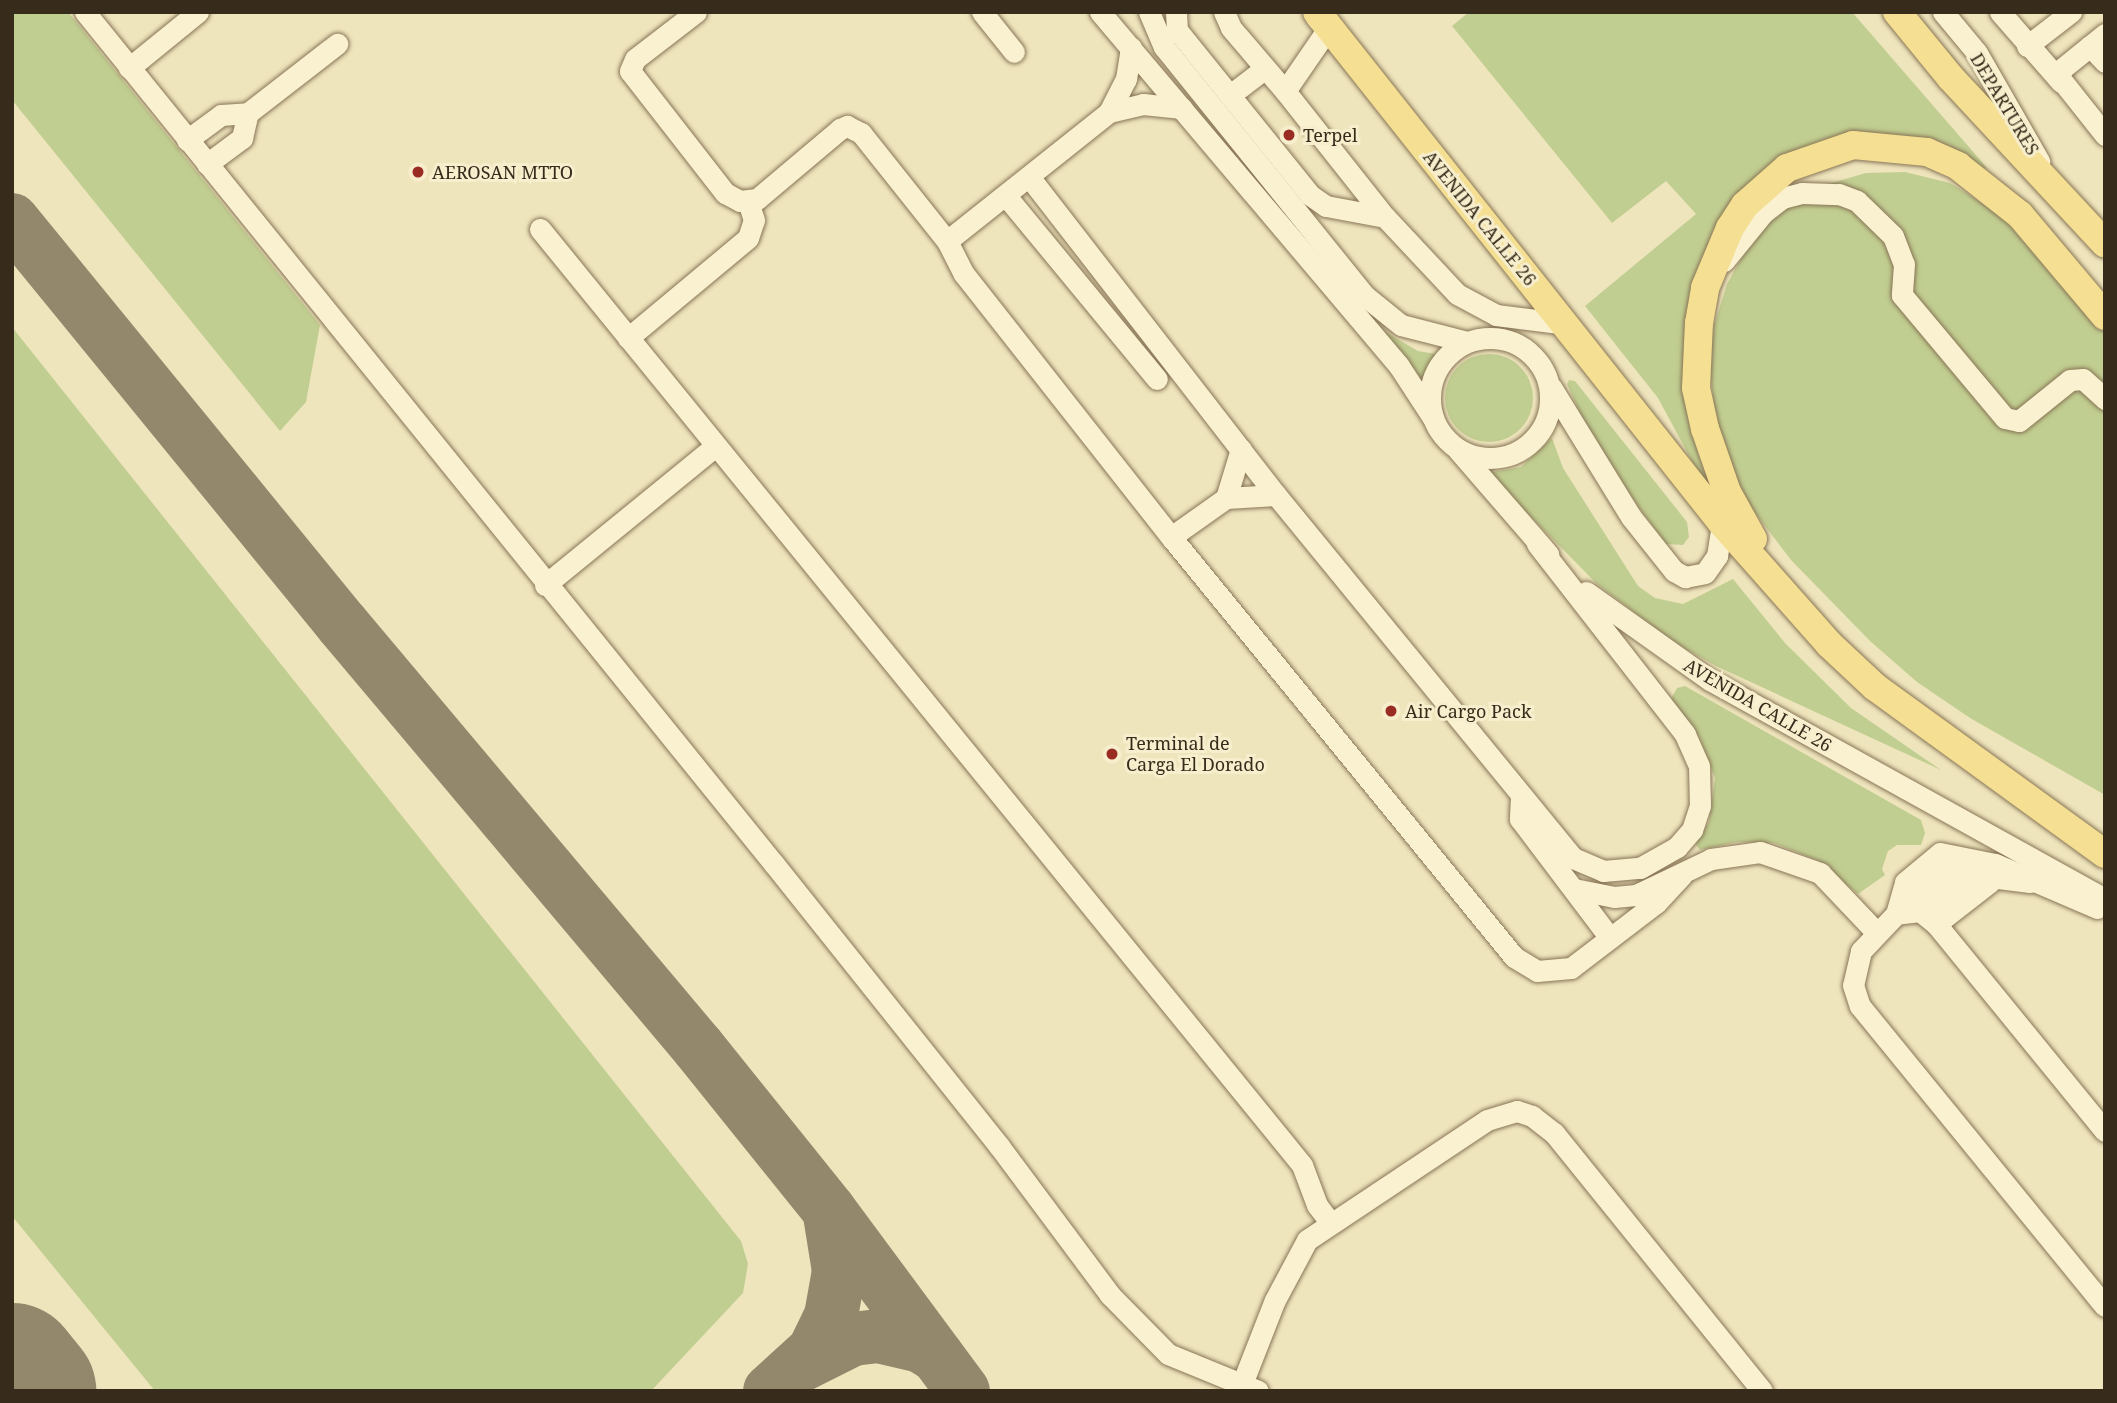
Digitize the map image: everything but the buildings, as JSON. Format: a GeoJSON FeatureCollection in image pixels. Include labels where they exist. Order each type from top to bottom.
{"type":"FeatureCollection","features":[{"type":"Feature","properties":{"kind":"main road"},"geometry":{"type":"LineString","coordinates":[[1897,12],[2061,199],[2105,244]]}},
{"type":"Feature","properties":{"kind":"main road","name":"AVENIDA CALLE 26"},"geometry":{"type":"LineString","coordinates":[[1319,18],[1567,324],[1722,523],[1855,670],[2105,853]]}},
{"type":"Feature","properties":{"kind":"main road"},"geometry":{"type":"LineString","coordinates":[[1793,604],[1727,492],[1705,429],[1696,388],[1704,288],[1730,228],[1765,185],[1787,168],[1853,145],[1889,145],[1927,152],[1958,166],[2020,215],[2105,316]]}},
{"type":"Feature","properties":{"kind":"main road"},"geometry":{"type":"LineString","coordinates":[[2061,199],[2105,261]]}},
{"type":"Feature","properties":{"kind":"main road","name":"AVENIDA CALLE 26"},"geometry":{"type":"LineString","coordinates":[[1929,726],[2105,831]]}},
{"type":"Feature","properties":{"kind":"street"},"geometry":{"type":"LineString","coordinates":[[85,12],[974,1113],[1110,1295],[1168,1354],[1250,1388],[1295,1256],[1329,1222],[1365,1205],[1487,1119],[1517,1111],[1532,1116],[1554,1133],[1762,1391]]}},
{"type":"Feature","properties":{"kind":"street"},"geometry":{"type":"LineString","coordinates":[[129,68],[198,12]]}},
{"type":"Feature","properties":{"kind":"street"},"geometry":{"type":"LineString","coordinates":[[696,12],[635,59],[631,77],[725,193],[748,201],[765,194],[840,129],[854,128],[947,241],[964,274],[1171,537],[1514,957],[1537,971],[1560,972],[1657,903],[1682,875]]}},
{"type":"Feature","properties":{"kind":"street"},"geometry":{"type":"LineString","coordinates":[[982,12],[1014,52]]}},
{"type":"Feature","properties":{"kind":"street"},"geometry":{"type":"LineString","coordinates":[[1100,12],[1399,366],[1458,450],[1488,458],[1518,453],[1546,424],[1550,384]]}},
{"type":"Feature","properties":{"kind":"street"},"geometry":{"type":"LineString","coordinates":[[1149,12],[1164,47],[1365,296],[1401,325],[1467,342]]}},
{"type":"Feature","properties":{"kind":"street"},"geometry":{"type":"LineString","coordinates":[[1176,12],[1178,30],[1310,195],[1326,206],[1385,217]]}},
{"type":"Feature","properties":{"kind":"street"},"geometry":{"type":"LineString","coordinates":[[1224,12],[1264,69],[1285,91],[1385,217],[1457,294],[1496,315],[1567,324]]}},
{"type":"Feature","properties":{"kind":"street","name":"DEPARTURES"},"geometry":{"type":"LineString","coordinates":[[1943,12],[1977,53],[2061,199]]}},
{"type":"Feature","properties":{"kind":"street"},"geometry":{"type":"LineString","coordinates":[[2000,12],[2105,135]]}},
{"type":"Feature","properties":{"kind":"street"},"geometry":{"type":"LineString","coordinates":[[2027,46],[2071,12]]}},
{"type":"Feature","properties":{"kind":"street"},"geometry":{"type":"LineString","coordinates":[[1285,91],[1319,18]]}},
{"type":"Feature","properties":{"kind":"street"},"geometry":{"type":"LineString","coordinates":[[2061,82],[2062,69],[2097,40],[2105,62]]}},
{"type":"Feature","properties":{"kind":"street"},"geometry":{"type":"LineString","coordinates":[[187,140],[221,116],[248,113],[337,44]]}},
{"type":"Feature","properties":{"kind":"street"},"geometry":{"type":"LineString","coordinates":[[947,241],[1030,178],[1106,115],[1126,79],[1130,47]]}},
{"type":"Feature","properties":{"kind":"street"},"geometry":{"type":"LineString","coordinates":[[1230,95],[1264,69]]}},
{"type":"Feature","properties":{"kind":"street"},"geometry":{"type":"LineString","coordinates":[[1106,115],[1143,104],[1182,108]]}},
{"type":"Feature","properties":{"kind":"street"},"geometry":{"type":"LineString","coordinates":[[207,164],[242,138],[248,113]]}},
{"type":"Feature","properties":{"kind":"street"},"geometry":{"type":"LineString","coordinates":[[1030,178],[1276,495],[1573,858],[1614,873],[1651,864],[1677,847],[1696,821],[1702,787],[1685,734],[1537,544]]}},
{"type":"Feature","properties":{"kind":"street"},"geometry":{"type":"LineString","coordinates":[[1704,288],[1763,213],[1782,198],[1811,192],[1839,194],[1857,201],[1893,236],[1904,264],[1902,295],[2005,418],[2019,421],[2070,380],[2094,385],[2105,399]]}},
{"type":"Feature","properties":{"kind":"street"},"geometry":{"type":"LineString","coordinates":[[1006,196],[1157,379]]}},
{"type":"Feature","properties":{"kind":"street"},"geometry":{"type":"LineString","coordinates":[[628,338],[748,238],[754,220],[748,201]]}},
{"type":"Feature","properties":{"kind":"street"},"geometry":{"type":"LineString","coordinates":[[540,229],[714,447],[1302,1165],[1317,1205],[1329,1222]]}},
{"type":"Feature","properties":{"kind":"street"},"geometry":{"type":"LineString","coordinates":[[1433,418],[1432,382],[1451,352],[1467,342],[1488,338],[1527,350],[1541,365],[1631,517],[1674,571],[1685,577],[1705,573],[1717,556],[1722,523]]}},
{"type":"Feature","properties":{"kind":"street"},"geometry":{"type":"LineString","coordinates":[[545,585],[714,447]]}},
{"type":"Feature","properties":{"kind":"street"},"geometry":{"type":"LineString","coordinates":[[1226,498],[1241,449]]}},
{"type":"Feature","properties":{"kind":"street","name":"AVENIDA CALLE 26"},"geometry":{"type":"LineString","coordinates":[[1458,450],[1537,544],[1600,605],[1710,680],[2105,899]]}},
{"type":"Feature","properties":{"kind":"street"},"geometry":{"type":"LineString","coordinates":[[1171,537],[1226,498],[1276,495]]}},
{"type":"Feature","properties":{"kind":"street"},"geometry":{"type":"LineString","coordinates":[[1521,797],[1520,819],[1610,938]]}},
{"type":"Feature","properties":{"kind":"street"},"geometry":{"type":"LineString","coordinates":[[1574,889],[1626,897],[1727,854],[1760,852],[1792,859],[1832,883],[1876,932]]}},
{"type":"Feature","properties":{"kind":"street"},"geometry":{"type":"LineString","coordinates":[[2105,911],[1997,871],[1951,864],[1876,932],[1861,951],[1853,974],[1860,1006],[2105,1306]]}},
{"type":"Feature","properties":{"kind":"street"},"geometry":{"type":"LineString","coordinates":[[1928,918],[1961,882],[1997,871]]}},
{"type":"Feature","properties":{"kind":"street"},"geometry":{"type":"LineString","coordinates":[[1896,914],[1928,918],[2105,1131]]}},
{"type":"Feature","properties":{"kind":"green space"},"geometry":{"type":"Polygon","coordinates":[[[12,12],[68,12],[320,325],[306,402],[280,431],[12,100],[12,12]]]}},
{"type":"Feature","properties":{"kind":"green space"},"geometry":{"type":"Polygon","coordinates":[[[1469,12],[1852,12],[1988,169],[1868,135],[1715,230],[1692,281],[1684,389],[1698,454],[1722,517],[1658,398],[1585,306],[1696,214],[1666,181],[1612,223],[1452,26],[1469,12]]]}},
{"type":"Feature","properties":{"kind":"green space"},"geometry":{"type":"Polygon","coordinates":[[[1905,172],[1950,183],[2013,222],[2105,334],[2105,795],[1970,718],[1917,682],[1870,641],[1791,560],[1756,514],[1739,490],[1716,425],[1709,359],[1714,326],[1727,284],[1767,220],[1818,187],[1866,173],[1905,172]]]}},
{"type":"Feature","properties":{"kind":"green space"},"geometry":{"type":"Polygon","coordinates":[[[12,327],[741,1241],[748,1264],[743,1293],[651,1391],[155,1391],[12,1216],[12,327]]]}},
{"type":"Feature","properties":{"kind":"green space"},"geometry":{"type":"Polygon","coordinates":[[[1382,330],[1418,351],[1436,354],[1422,380],[1382,330]]]}},
{"type":"Feature","properties":{"kind":"green space"},"geometry":{"type":"Polygon","coordinates":[[[1489,354],[1506,358],[1520,367],[1529,381],[1533,398],[1529,415],[1520,429],[1506,438],[1489,442],[1472,438],[1458,429],[1449,415],[1445,398],[1449,381],[1458,367],[1472,358],[1489,354]]]}},
{"type":"Feature","properties":{"kind":"green space"},"geometry":{"type":"Polygon","coordinates":[[[1569,380],[1575,381],[1687,522],[1689,537],[1683,545],[1666,544],[1592,440],[1567,384],[1569,380]]]}},
{"type":"Feature","properties":{"kind":"green space"},"geometry":{"type":"Polygon","coordinates":[[[1552,438],[1563,468],[1638,586],[1655,598],[1683,604],[1733,579],[1785,643],[1851,708],[1941,770],[1716,666],[1674,642],[1597,584],[1488,473],[1521,467],[1552,438]]]}},
{"type":"Feature","properties":{"kind":"green space"},"geometry":{"type":"Polygon","coordinates":[[[1685,686],[1921,820],[1925,833],[1921,845],[1897,845],[1888,851],[1882,869],[1885,875],[1858,894],[1819,861],[1774,843],[1737,842],[1700,850],[1695,843],[1709,822],[1715,778],[1699,736],[1671,699],[1677,688],[1685,686]]]}},
{"type":"Feature","properties":{"kind":"taxiway"},"geometry":{"type":"LineString","coordinates":[[12,220],[342,624],[698,1047],[829,1210],[963,1391]]}},
{"type":"Feature","properties":{"kind":"taxiway"},"geometry":{"type":"LineString","coordinates":[[770,1391],[814,1351],[831,1316],[839,1271],[830,1215]]}},
{"type":"Feature","properties":{"kind":"taxiway"},"geometry":{"type":"LineString","coordinates":[[801,1365],[853,1339],[878,1336],[921,1346],[937,1356]]}},
{"type":"Feature","properties":{"kind":"runway"},"geometry":{"type":"LineString","coordinates":[[12,1371],[28,1391]]}},
{"type":"Feature","properties":{"kind":"place","name":"Terpel"},"geometry":{"type":"Point","coordinates":[1289,135]}},
{"type":"Feature","properties":{"kind":"place","name":"AEROSAN MTTO"},"geometry":{"type":"Point","coordinates":[418,172]}},
{"type":"Feature","properties":{"kind":"place","name":"Air Cargo Pack"},"geometry":{"type":"Point","coordinates":[1391,711]}},
{"type":"Feature","properties":{"kind":"place","name":"Terminal de Carga El Dorado"},"geometry":{"type":"Point","coordinates":[1112,754]}}]}
